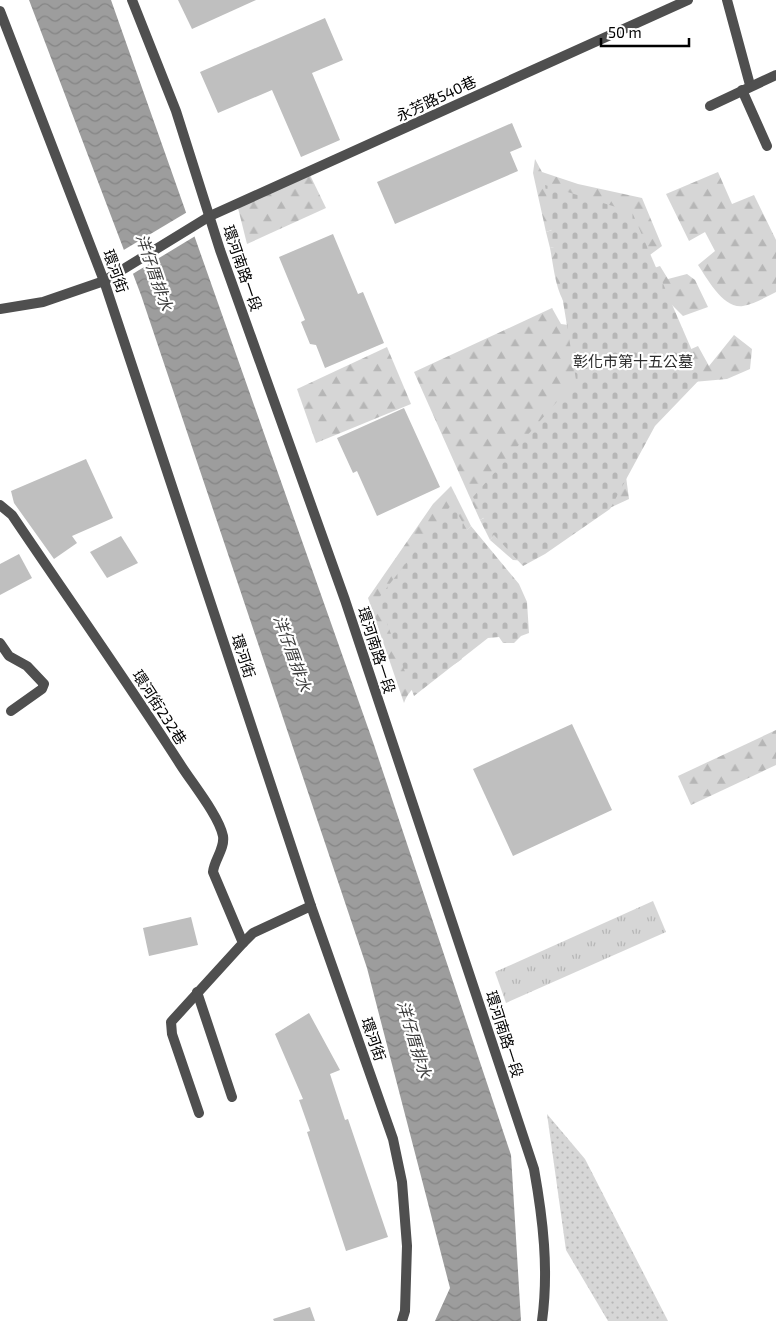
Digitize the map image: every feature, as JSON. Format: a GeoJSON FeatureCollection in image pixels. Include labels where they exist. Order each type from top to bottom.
{"type":"FeatureCollection","features":[{"type":"Feature","properties":{"kind":"street","name":"環河南路一段"},"geometry":{"type":"LineString","coordinates":[[132,0],[176,111],[196,180],[210,216],[220,250],[342,591],[534,1169],[543,1220],[544,1280],[542,1321]]}},
{"type":"Feature","properties":{"kind":"street","name":"永芳路540巷"},"geometry":{"type":"LineString","coordinates":[[0,309],[43,302],[104,281],[210,216],[688,0]]}},
{"type":"Feature","properties":{"kind":"street"},"geometry":{"type":"LineString","coordinates":[[727,0],[746,88],[767,146]]}},
{"type":"Feature","properties":{"kind":"street","name":"環河街"},"geometry":{"type":"LineString","coordinates":[[0,11],[104,281],[311,906],[393,1139],[402,1182],[407,1246],[405,1311],[402,1321]]}},
{"type":"Feature","properties":{"kind":"street"},"geometry":{"type":"LineString","coordinates":[[710,106],[776,75]]}},
{"type":"Feature","properties":{"kind":"street","name":"環河街232巷"},"geometry":{"type":"LineString","coordinates":[[0,505],[12,515],[206,803],[222,835],[223,844],[213,872],[243,943]]}},
{"type":"Feature","properties":{"kind":"street"},"geometry":{"type":"LineString","coordinates":[[0,643],[9,656],[27,666],[44,684],[42,689],[11,711]]}},
{"type":"Feature","properties":{"kind":"street"},"geometry":{"type":"LineString","coordinates":[[198,1113],[172,1034],[171,1022],[253,933],[311,906]]}},
{"type":"Feature","properties":{"kind":"street"},"geometry":{"type":"LineString","coordinates":[[197,992],[232,1097]]}},
{"type":"Feature","properties":{"kind":"green space"},"geometry":{"type":"Polygon","coordinates":[[[535,159],[542,172],[578,184],[642,198],[662,246],[577,309],[567,307],[563,300],[556,279],[550,248],[562,245],[603,212],[546,232],[533,173],[535,159]]]}},
{"type":"Feature","properties":{"kind":"green space"},"geometry":{"type":"Polygon","coordinates":[[[718,172],[732,204],[754,195],[776,240],[776,292],[743,306],[729,303],[716,292],[698,265],[715,251],[705,232],[689,241],[666,194],[718,172]]]}},
{"type":"Feature","properties":{"kind":"green space"},"geometry":{"type":"Polygon","coordinates":[[[310,175],[326,208],[247,244],[238,208],[310,175]]]}},
{"type":"Feature","properties":{"kind":"green space","name":"彰化市第十五公墓"},"geometry":{"type":"Polygon","coordinates":[[[545,185],[632,212],[703,376],[655,426],[610,509],[545,554],[523,566],[494,535],[490,540],[480,520],[484,518],[473,497],[576,380],[554,247],[550,248],[546,232],[552,230],[545,185]]]}},
{"type":"Feature","properties":{"kind":"green space"},"geometry":{"type":"Polygon","coordinates":[[[660,266],[668,279],[687,274],[695,280],[708,307],[683,316],[670,303],[680,354],[698,346],[709,366],[734,335],[752,349],[750,369],[727,379],[693,382],[662,399],[625,469],[629,499],[588,518],[528,561],[513,560],[490,540],[508,518],[501,508],[480,520],[414,372],[552,308],[561,324],[568,325],[645,271],[660,266]]]}},
{"type":"Feature","properties":{"kind":"green space"},"geometry":{"type":"Polygon","coordinates":[[[387,347],[411,404],[316,443],[297,389],[387,347]]]}},
{"type":"Feature","properties":{"kind":"green space"},"geometry":{"type":"Polygon","coordinates":[[[451,486],[471,526],[453,545],[443,631],[462,659],[421,682],[408,695],[404,703],[368,598],[433,504],[451,486]]]}},
{"type":"Feature","properties":{"kind":"green space"},"geometry":{"type":"Polygon","coordinates":[[[452,504],[467,530],[471,526],[519,584],[527,602],[529,633],[521,636],[514,643],[503,643],[499,637],[488,638],[414,696],[378,599],[452,504]]]}},
{"type":"Feature","properties":{"kind":"green space"},"geometry":{"type":"Polygon","coordinates":[[[776,730],[776,765],[691,805],[678,776],[776,730]]]}},
{"type":"Feature","properties":{"kind":"green space"},"geometry":{"type":"Polygon","coordinates":[[[653,901],[666,932],[506,1003],[495,972],[653,901]]]}},
{"type":"Feature","properties":{"kind":"green space"},"geometry":{"type":"Polygon","coordinates":[[[547,1114],[585,1159],[668,1321],[608,1321],[566,1250],[547,1114]]]}},
{"type":"Feature","properties":{"kind":"water","name":"洋仔厝排水"},"geometry":{"type":"Polygon","coordinates":[[[29,0],[111,0],[373,742],[511,1155],[521,1321],[435,1321],[450,1288],[367,968],[141,295],[29,0]]]}},
{"type":"Feature","properties":{"kind":"pier"},"geometry":{"type":"Polygon","coordinates":[[[189,211],[197,235],[131,275],[122,251],[189,211]]]}},
{"type":"Feature","properties":{"kind":"building"},"geometry":{"type":"Polygon","coordinates":[[[178,0],[256,0],[192,29],[178,0]]]}},
{"type":"Feature","properties":{"kind":"building"},"geometry":{"type":"Polygon","coordinates":[[[325,18],[343,60],[312,73],[340,140],[301,157],[272,90],[218,113],[200,72],[325,18]]]}},
{"type":"Feature","properties":{"kind":"building"},"geometry":{"type":"Polygon","coordinates":[[[512,123],[522,147],[510,152],[518,171],[395,224],[377,182],[512,123]]]}},
{"type":"Feature","properties":{"kind":"building"},"geometry":{"type":"Polygon","coordinates":[[[333,234],[358,294],[363,292],[384,343],[325,368],[316,345],[310,344],[301,322],[305,320],[279,257],[333,234]]]}},
{"type":"Feature","properties":{"kind":"building"},"geometry":{"type":"Polygon","coordinates":[[[404,408],[440,487],[377,516],[357,471],[353,473],[337,438],[404,408]]]}},
{"type":"Feature","properties":{"kind":"building"},"geometry":{"type":"Polygon","coordinates":[[[86,459],[113,518],[72,536],[77,543],[54,559],[14,503],[11,491],[86,459]]]}},
{"type":"Feature","properties":{"kind":"building"},"geometry":{"type":"Polygon","coordinates":[[[121,536],[138,563],[107,578],[90,552],[121,536]]]}},
{"type":"Feature","properties":{"kind":"building"},"geometry":{"type":"Polygon","coordinates":[[[19,554],[32,578],[0,595],[0,564],[19,554]]]}},
{"type":"Feature","properties":{"kind":"building"},"geometry":{"type":"Polygon","coordinates":[[[572,724],[612,810],[513,856],[473,769],[572,724]]]}},
{"type":"Feature","properties":{"kind":"building"},"geometry":{"type":"Polygon","coordinates":[[[191,917],[198,945],[149,956],[143,928],[191,917]]]}},
{"type":"Feature","properties":{"kind":"building"},"geometry":{"type":"Polygon","coordinates":[[[309,1013],[340,1070],[330,1074],[345,1120],[348,1119],[388,1237],[346,1251],[307,1132],[310,1131],[299,1100],[303,1099],[275,1034],[309,1013]]]}},
{"type":"Feature","properties":{"kind":"building"},"geometry":{"type":"Polygon","coordinates":[[[310,1307],[315,1321],[274,1321],[273,1319],[310,1307]]]}}]}
